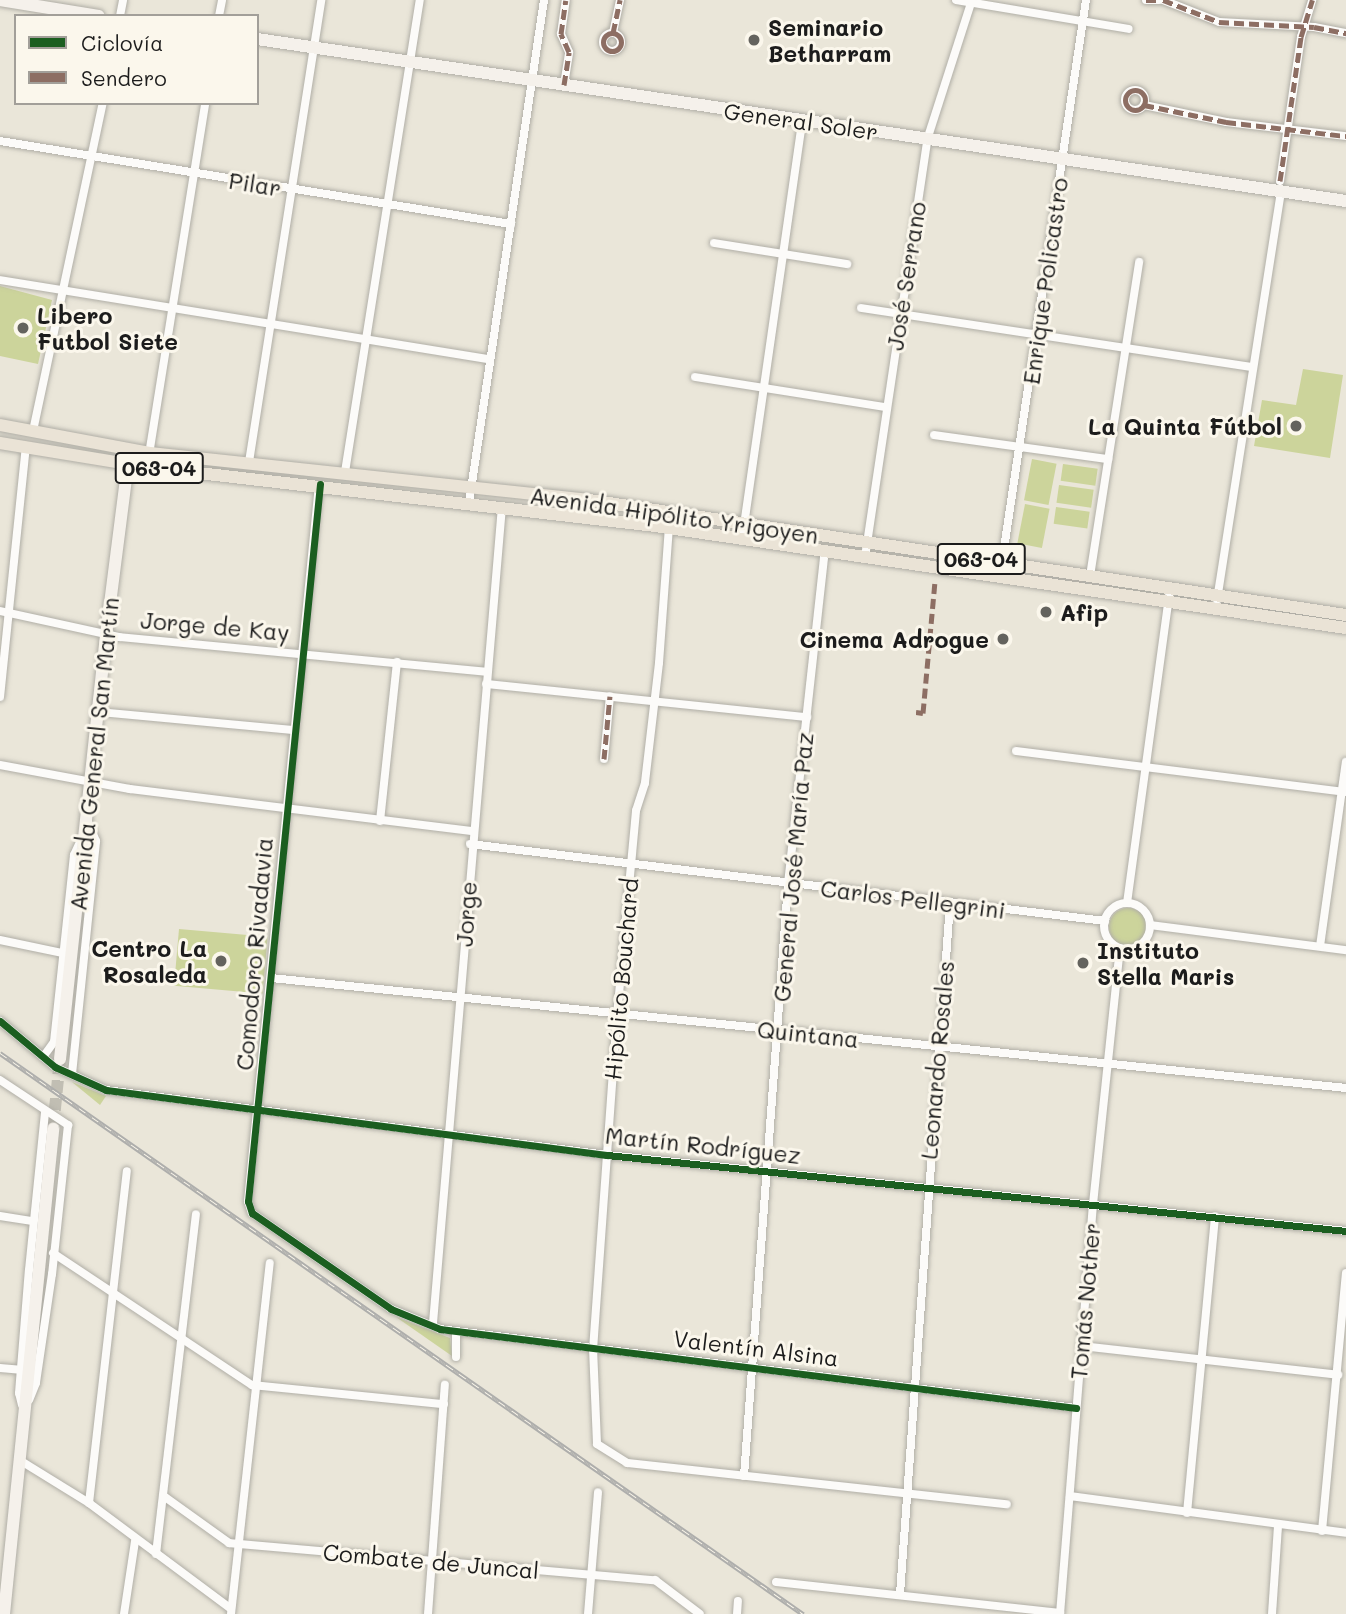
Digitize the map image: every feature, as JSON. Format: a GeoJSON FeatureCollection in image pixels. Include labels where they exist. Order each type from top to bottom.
{"type":"FeatureCollection","features":[{"type":"Feature","properties":{"kind":"main road","name":"Avenida Hipólito Yrigoyen"},"geometry":{"type":"LineString","coordinates":[[0,425],[150,453],[345,472],[670,513],[1090,576],[1169,594]]}},
{"type":"Feature","properties":{"kind":"main road","name":"Avenida Hipólito Yrigoyen"},"geometry":{"type":"LineString","coordinates":[[0,443],[147,467],[502,506],[865,557],[1169,594],[1346,628]]}},
{"type":"Feature","properties":{"kind":"main road","name":"Avenida Hipólito Yrigoyen"},"geometry":{"type":"LineString","coordinates":[[1217,602],[1346,615]]}},
{"type":"Feature","properties":{"kind":"street"},"geometry":{"type":"LineString","coordinates":[[0,0],[87,14]]}},
{"type":"Feature","properties":{"kind":"street"},"geometry":{"type":"LineString","coordinates":[[249,462],[321,0]]}},
{"type":"Feature","properties":{"kind":"street"},"geometry":{"type":"LineString","coordinates":[[345,472],[420,0]]}},
{"type":"Feature","properties":{"kind":"street"},"geometry":{"type":"LineString","coordinates":[[469,503],[544,0]]}},
{"type":"Feature","properties":{"kind":"street"},"geometry":{"type":"LineString","coordinates":[[564,85],[569,52],[561,34],[566,0]]}},
{"type":"Feature","properties":{"kind":"street"},"geometry":{"type":"LineString","coordinates":[[613,33],[620,0]]}},
{"type":"Feature","properties":{"kind":"street"},"geometry":{"type":"LineString","coordinates":[[956,0],[1129,29]]}},
{"type":"Feature","properties":{"kind":"street","name":"Enrique Policastro"},"geometry":{"type":"LineString","coordinates":[[1002,562],[1019,446],[1040,335],[1086,0]]}},
{"type":"Feature","properties":{"kind":"street"},"geometry":{"type":"LineString","coordinates":[[1146,0],[1161,0],[1219,22],[1304,26],[1346,33]]}},
{"type":"Feature","properties":{"kind":"street"},"geometry":{"type":"LineString","coordinates":[[1217,602],[1287,127],[1304,26],[1312,0]]}},
{"type":"Feature","properties":{"kind":"street","name":"José Serrano"},"geometry":{"type":"LineString","coordinates":[[865,557],[884,407],[927,140],[971,1]]}},
{"type":"Feature","properties":{"kind":"street","name":"General Soler"},"geometry":{"type":"LineString","coordinates":[[259,39],[1063,160],[1280,186],[1346,201]]}},
{"type":"Feature","properties":{"kind":"street"},"geometry":{"type":"LineString","coordinates":[[1144,104],[1226,122],[1287,127],[1346,136]]}},
{"type":"Feature","properties":{"kind":"street"},"geometry":{"type":"LineString","coordinates":[[33,431],[103,105]]}},
{"type":"Feature","properties":{"kind":"street"},"geometry":{"type":"LineString","coordinates":[[147,467],[205,105]]}},
{"type":"Feature","properties":{"kind":"street"},"geometry":{"type":"LineString","coordinates":[[742,539],[803,122]]}},
{"type":"Feature","properties":{"kind":"street","name":"Pilar"},"geometry":{"type":"LineString","coordinates":[[0,141],[194,175],[511,224]]}},
{"type":"Feature","properties":{"kind":"street"},"geometry":{"type":"LineString","coordinates":[[714,243],[847,264]]}},
{"type":"Feature","properties":{"kind":"street"},"geometry":{"type":"LineString","coordinates":[[1090,576],[1139,262]]}},
{"type":"Feature","properties":{"kind":"street"},"geometry":{"type":"LineString","coordinates":[[0,280],[490,359]]}},
{"type":"Feature","properties":{"kind":"street"},"geometry":{"type":"LineString","coordinates":[[861,308],[1253,367]]}},
{"type":"Feature","properties":{"kind":"street"},"geometry":{"type":"LineString","coordinates":[[695,377],[884,407]]}},
{"type":"Feature","properties":{"kind":"street"},"geometry":{"type":"LineString","coordinates":[[934,435],[1108,459]]}},
{"type":"Feature","properties":{"kind":"street"},"geometry":{"type":"LineString","coordinates":[[0,697],[5,612],[26,447]]}},
{"type":"Feature","properties":{"kind":"street","name":"Avenida General San Martín"},"geometry":{"type":"LineString","coordinates":[[61,1065],[106,635],[130,464],[136,450]]}},
{"type":"Feature","properties":{"kind":"street","name":"Comodoro Rivadavia"},"geometry":{"type":"LineString","coordinates":[[320,484],[248,1201],[252,1213],[391,1310],[433,1323]]}},
{"type":"Feature","properties":{"kind":"street","name":"Jorge"},"geometry":{"type":"LineString","coordinates":[[433,1323],[471,831],[502,506]]}},
{"type":"Feature","properties":{"kind":"street","name":"Hipólito Bouchard"},"geometry":{"type":"LineString","coordinates":[[670,513],[654,700],[645,783],[636,811],[630,862],[617,1015],[593,1348],[599,1447],[627,1464],[744,1476]]}},
{"type":"Feature","properties":{"kind":"street","name":"General José María Paz"},"geometry":{"type":"LineString","coordinates":[[744,1476],[769,1172],[788,884],[825,551]]}},
{"type":"Feature","properties":{"kind":"street"},"geometry":{"type":"LineString","coordinates":[[1126,903],[1169,594]]}},
{"type":"Feature","properties":{"kind":"street","name":"Jorge de Kay"},"geometry":{"type":"LineString","coordinates":[[5,612],[106,635],[487,672]]}},
{"type":"Feature","properties":{"kind":"street"},"geometry":{"type":"LineString","coordinates":[[380,821],[397,662]]}},
{"type":"Feature","properties":{"kind":"street"},"geometry":{"type":"LineString","coordinates":[[486,684],[807,717]]}},
{"type":"Feature","properties":{"kind":"street"},"geometry":{"type":"LineString","coordinates":[[604,759],[610,696]]}},
{"type":"Feature","properties":{"kind":"street"},"geometry":{"type":"LineString","coordinates":[[99,712],[294,730]]}},
{"type":"Feature","properties":{"kind":"street"},"geometry":{"type":"LineString","coordinates":[[1016,751],[1344,792]]}},
{"type":"Feature","properties":{"kind":"street"},"geometry":{"type":"LineString","coordinates":[[1320,946],[1344,792],[1346,762]]}},
{"type":"Feature","properties":{"kind":"street"},"geometry":{"type":"LineString","coordinates":[[0,765],[92,783],[471,831]]}},
{"type":"Feature","properties":{"kind":"street"},"geometry":{"type":"LineString","coordinates":[[43,1057],[54,1042],[74,855],[87,828],[96,841],[72,1074]]}},
{"type":"Feature","properties":{"kind":"street","name":"Carlos Pellegrini"},"geometry":{"type":"LineString","coordinates":[[470,845],[630,862],[788,884],[1105,921]]}},
{"type":"Feature","properties":{"kind":"street"},"geometry":{"type":"LineString","coordinates":[[1126,903],[1140,907],[1150,925],[1143,942],[1121,948],[1110,940],[1105,921],[1113,908],[1126,903]]}},
{"type":"Feature","properties":{"kind":"street","name":"Leonardo Rosales"},"geometry":{"type":"LineString","coordinates":[[900,1594],[937,1047],[950,904]]}},
{"type":"Feature","properties":{"kind":"street"},"geometry":{"type":"LineString","coordinates":[[1150,925],[1346,950]]}},
{"type":"Feature","properties":{"kind":"street"},"geometry":{"type":"LineString","coordinates":[[0,940],[62,953]]}},
{"type":"Feature","properties":{"kind":"street","name":"Tomás Nother"},"geometry":{"type":"LineString","coordinates":[[1060,1613],[1093,1204],[1121,948]]}},
{"type":"Feature","properties":{"kind":"street","name":"Quintana"},"geometry":{"type":"LineString","coordinates":[[271,978],[1346,1088]]}},
{"type":"Feature","properties":{"kind":"street","name":"Martín Rodríguez"},"geometry":{"type":"LineString","coordinates":[[0,1021],[43,1057],[106,1090],[607,1155],[1346,1231]]}},
{"type":"Feature","properties":{"kind":"street"},"geometry":{"type":"LineString","coordinates":[[0,1080],[45,1112],[55,1123],[68,1125],[36,1383],[26,1408]]}},
{"type":"Feature","properties":{"kind":"street"},"geometry":{"type":"LineString","coordinates":[[4,1614],[26,1408],[33,1220],[45,1112]]}},
{"type":"Feature","properties":{"kind":"street"},"geometry":{"type":"LineString","coordinates":[[26,1371],[55,1123]]}},
{"type":"Feature","properties":{"kind":"street"},"geometry":{"type":"LineString","coordinates":[[89,1503],[127,1171]]}},
{"type":"Feature","properties":{"kind":"street"},"geometry":{"type":"LineString","coordinates":[[156,1554],[165,1497],[196,1214]]}},
{"type":"Feature","properties":{"kind":"street"},"geometry":{"type":"LineString","coordinates":[[0,1216],[33,1220]]}},
{"type":"Feature","properties":{"kind":"street"},"geometry":{"type":"LineString","coordinates":[[1187,1513],[1215,1216]]}},
{"type":"Feature","properties":{"kind":"street"},"geometry":{"type":"LineString","coordinates":[[53,1253],[256,1386],[444,1404]]}},
{"type":"Feature","properties":{"kind":"street"},"geometry":{"type":"LineString","coordinates":[[231,1611],[270,1263]]}},
{"type":"Feature","properties":{"kind":"street"},"geometry":{"type":"LineString","coordinates":[[1322,1531],[1346,1273]]}},
{"type":"Feature","properties":{"kind":"street","name":"Valentín Alsina"},"geometry":{"type":"LineString","coordinates":[[433,1323],[456,1333],[913,1386],[1076,1408]]}},
{"type":"Feature","properties":{"kind":"street"},"geometry":{"type":"LineString","coordinates":[[456,1333],[456,1357]]}},
{"type":"Feature","properties":{"kind":"street"},"geometry":{"type":"LineString","coordinates":[[1081,1346],[1338,1375]]}},
{"type":"Feature","properties":{"kind":"street"},"geometry":{"type":"LineString","coordinates":[[0,1368],[26,1371]]}},
{"type":"Feature","properties":{"kind":"street"},"geometry":{"type":"LineString","coordinates":[[428,1614],[445,1385]]}},
{"type":"Feature","properties":{"kind":"street"},"geometry":{"type":"LineString","coordinates":[[20,1461],[89,1503],[135,1541],[231,1611]]}},
{"type":"Feature","properties":{"kind":"street"},"geometry":{"type":"LineString","coordinates":[[744,1476],[1007,1504]]}},
{"type":"Feature","properties":{"kind":"street"},"geometry":{"type":"LineString","coordinates":[[588,1614],[598,1492]]}},
{"type":"Feature","properties":{"kind":"street"},"geometry":{"type":"LineString","coordinates":[[1070,1496],[1346,1533]]}},
{"type":"Feature","properties":{"kind":"street","name":"Combate de Juncal"},"geometry":{"type":"LineString","coordinates":[[165,1497],[222,1540],[237,1544],[660,1582],[700,1614]]}},
{"type":"Feature","properties":{"kind":"street"},"geometry":{"type":"LineString","coordinates":[[1272,1614],[1279,1525]]}},
{"type":"Feature","properties":{"kind":"street"},"geometry":{"type":"LineString","coordinates":[[124,1614],[135,1541]]}},
{"type":"Feature","properties":{"kind":"street"},"geometry":{"type":"LineString","coordinates":[[776,1581],[1060,1613]]}},
{"type":"Feature","properties":{"kind":"street"},"geometry":{"type":"LineString","coordinates":[[737,1614],[738,1601]]}},
{"type":"Feature","properties":{"kind":"green space","name":"Libero Futbol Siete"},"geometry":{"type":"Polygon","coordinates":[[[0,286],[52,300],[38,364],[0,356],[0,286]]]}},
{"type":"Feature","properties":{"kind":"green space","name":"La Quinta Fútbol"},"geometry":{"type":"Polygon","coordinates":[[[1303,369],[1343,375],[1330,458],[1254,446],[1262,400],[1296,405],[1303,369]]]}},
{"type":"Feature","properties":{"kind":"green space"},"geometry":{"type":"Polygon","coordinates":[[[1032,459],[1057,464],[1049,505],[1024,500],[1032,459]]]}},
{"type":"Feature","properties":{"kind":"green space"},"geometry":{"type":"Polygon","coordinates":[[[1063,464],[1098,469],[1095,486],[1061,481],[1063,464]]]}},
{"type":"Feature","properties":{"kind":"green space"},"geometry":{"type":"Polygon","coordinates":[[[1059,485],[1094,490],[1091,508],[1056,503],[1059,485]]]}},
{"type":"Feature","properties":{"kind":"green space"},"geometry":{"type":"Polygon","coordinates":[[[1025,504],[1050,509],[1042,548],[1017,543],[1025,504]]]}},
{"type":"Feature","properties":{"kind":"green space"},"geometry":{"type":"Polygon","coordinates":[[[1056,507],[1090,512],[1087,529],[1054,524],[1056,507]]]}},
{"type":"Feature","properties":{"kind":"green space"},"geometry":{"type":"Polygon","coordinates":[[[1128,908],[1141,914],[1147,927],[1141,940],[1128,946],[1115,940],[1109,927],[1115,914],[1128,908]]]}},
{"type":"Feature","properties":{"kind":"green space","name":"Centro La Rosaleda"},"geometry":{"type":"Polygon","coordinates":[[[179,929],[268,937],[263,994],[174,986],[179,929]]]}},
{"type":"Feature","properties":{"kind":"green space"},"geometry":{"type":"Polygon","coordinates":[[[72,1082],[106,1096],[100,1105],[72,1082]]]}},
{"type":"Feature","properties":{"kind":"green space"},"geometry":{"type":"Polygon","coordinates":[[[396,1317],[450,1338],[452,1356],[396,1317]]]}},
{"type":"Feature","properties":{"kind":"tunnel"},"geometry":{"type":"LineString","coordinates":[[53,1128],[60,1059]]}},
{"type":"Feature","properties":{"kind":"railway"},"geometry":{"type":"LineString","coordinates":[[0,1053],[803,1614]]}},
{"type":"Feature","properties":{"kind":"marked path"},"geometry":{"type":"LineString","coordinates":[[564,85],[569,52],[561,34],[566,0]]}},
{"type":"Feature","properties":{"kind":"marked path"},"geometry":{"type":"LineString","coordinates":[[613,33],[620,0]]}},
{"type":"Feature","properties":{"kind":"marked path"},"geometry":{"type":"LineString","coordinates":[[1146,0],[1159,0]]}},
{"type":"Feature","properties":{"kind":"marked path"},"geometry":{"type":"LineString","coordinates":[[1163,0],[1219,22],[1314,27],[1346,33]]}},
{"type":"Feature","properties":{"kind":"marked path"},"geometry":{"type":"LineString","coordinates":[[1280,181],[1301,37],[1312,0]]}},
{"type":"Feature","properties":{"kind":"marked path"},"geometry":{"type":"LineString","coordinates":[[608,33],[616,33],[621,42],[619,49],[608,51],[603,46],[603,38],[608,33]]}},
{"type":"Feature","properties":{"kind":"marked path"},"geometry":{"type":"LineString","coordinates":[[1135,90],[1142,93],[1145,100],[1142,107],[1135,110],[1128,107],[1125,100],[1128,93],[1135,90]]}},
{"type":"Feature","properties":{"kind":"marked path"},"geometry":{"type":"LineString","coordinates":[[1144,105],[1226,122],[1346,136]]}},
{"type":"Feature","properties":{"kind":"marked path"},"geometry":{"type":"LineString","coordinates":[[916,712],[923,713],[935,582]]}},
{"type":"Feature","properties":{"kind":"marked path"},"geometry":{"type":"LineString","coordinates":[[604,759],[610,696]]}},
{"type":"Feature","properties":{"kind":"cycle path"},"geometry":{"type":"LineString","coordinates":[[320,484],[248,1201],[252,1213],[391,1309],[440,1329],[1076,1408]]}},
{"type":"Feature","properties":{"kind":"cycle path"},"geometry":{"type":"LineString","coordinates":[[0,1021],[55,1067],[106,1090],[607,1155],[1346,1231]]}},
{"type":"Feature","properties":{"kind":"place","name":"Seminario Betharram"},"geometry":{"type":"Point","coordinates":[754,40]}},
{"type":"Feature","properties":{"kind":"place","name":"Libero Futbol Siete"},"geometry":{"type":"Point","coordinates":[23,328]}},
{"type":"Feature","properties":{"kind":"place","name":"La Quinta Fútbol"},"geometry":{"type":"Point","coordinates":[1296,426]}},
{"type":"Feature","properties":{"kind":"place","name":"Afip"},"geometry":{"type":"Point","coordinates":[1046,612]}},
{"type":"Feature","properties":{"kind":"place","name":"Cinema Adrogue"},"geometry":{"type":"Point","coordinates":[1003,639]}},
{"type":"Feature","properties":{"kind":"place","name":"Centro La Rosaleda"},"geometry":{"type":"Point","coordinates":[221,961]}},
{"type":"Feature","properties":{"kind":"place","name":"Instituto Stella Maris"},"geometry":{"type":"Point","coordinates":[1083,963]}}]}
